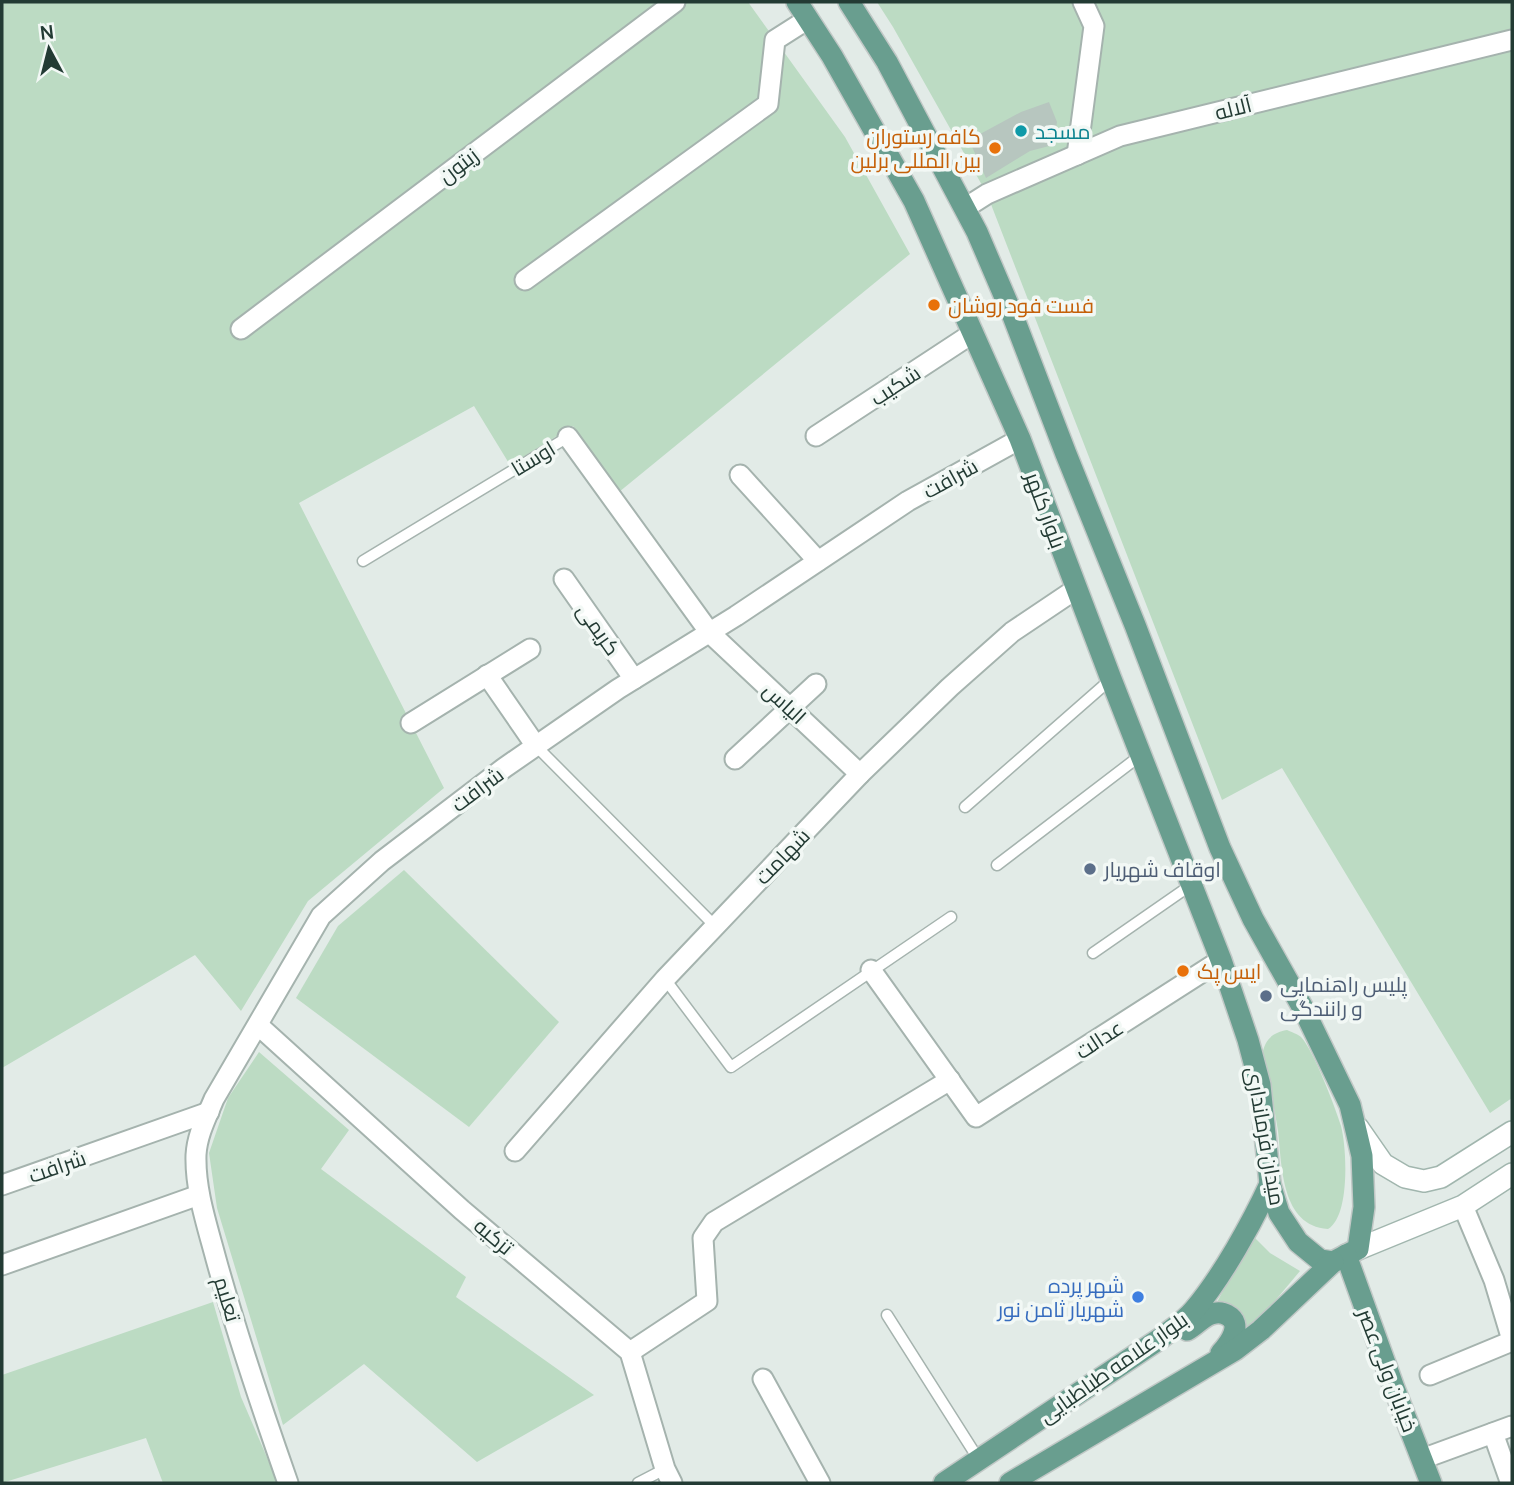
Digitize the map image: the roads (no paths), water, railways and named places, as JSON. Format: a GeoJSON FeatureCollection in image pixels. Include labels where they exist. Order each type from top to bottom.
{"type":"FeatureCollection","features":[{"type":"Feature","properties":{"kind":"main road","name":"بلوار کلهر"},"geometry":{"type":"LineString","coordinates":[[849,2],[887,62],[965,208],[1013,316],[1220,848],[1253,919],[1335,1071],[1358,1128]]}},
{"type":"Feature","properties":{"kind":"main road","name":"بلوار کلهر"},"geometry":{"type":"LineString","coordinates":[[802,10],[832,56],[914,201],[1020,439],[1111,680],[1222,960],[1248,1040]]}},
{"type":"Feature","properties":{"kind":"main road","name":"میدان فرمانداری"},"geometry":{"type":"LineString","coordinates":[[1248,1040],[1260,1085],[1270,1184],[1279,1213],[1292,1235],[1320,1259],[1346,1255]]}},
{"type":"Feature","properties":{"kind":"main road"},"geometry":{"type":"LineString","coordinates":[[1358,1128],[1383,1164],[1405,1177],[1424,1181],[1440,1177],[1512,1132]]}},
{"type":"Feature","properties":{"kind":"main road"},"geometry":{"type":"LineString","coordinates":[[1346,1255],[1364,1207],[1363,1156],[1358,1128]]}},
{"type":"Feature","properties":{"kind":"main road"},"geometry":{"type":"LineString","coordinates":[[1346,1255],[1463,1206],[1512,1174]]}},
{"type":"Feature","properties":{"kind":"main road","name":"بلوار علامه طباطبایی"},"geometry":{"type":"LineString","coordinates":[[944,1483],[1161,1338],[1192,1312],[1206,1295],[1257,1213],[1270,1184]]}},
{"type":"Feature","properties":{"kind":"main road","name":"بلوار علامه طباطبایی"},"geometry":{"type":"LineString","coordinates":[[1010,1483],[1235,1350],[1346,1255]]}},
{"type":"Feature","properties":{"kind":"main road","name":"خیابان ولی عصر"},"geometry":{"type":"LineString","coordinates":[[1346,1255],[1431,1483]]}},
{"type":"Feature","properties":{"kind":"main road"},"geometry":{"type":"LineString","coordinates":[[1118,1367],[1177,1337],[1209,1314],[1221,1312],[1231,1317],[1236,1326],[1234,1336],[1207,1367]]}},
{"type":"Feature","properties":{"kind":"street","name":"زیتون"},"geometry":{"type":"LineString","coordinates":[[241,329],[675,2]]}},
{"type":"Feature","properties":{"kind":"street"},"geometry":{"type":"LineString","coordinates":[[1077,155],[1094,26],[1083,2]]}},
{"type":"Feature","properties":{"kind":"street"},"geometry":{"type":"LineString","coordinates":[[525,280],[768,104],[775,40],[802,10]]}},
{"type":"Feature","properties":{"kind":"street","name":"آلاله"},"geometry":{"type":"LineString","coordinates":[[965,208],[987,194],[1120,136],[1512,40]]}},
{"type":"Feature","properties":{"kind":"street","name":"شکیب"},"geometry":{"type":"LineString","coordinates":[[816,436],[973,333]]}},
{"type":"Feature","properties":{"kind":"street","name":"اوستا"},"geometry":{"type":"LineString","coordinates":[[568,437],[709,633]]}},
{"type":"Feature","properties":{"kind":"street","name":"شرافت"},"geometry":{"type":"LineString","coordinates":[[2,1185],[209,1112],[321,916],[382,861],[536,746],[634,679],[709,633],[908,501],[1020,439]]}},
{"type":"Feature","properties":{"kind":"street"},"geometry":{"type":"LineString","coordinates":[[740,475],[818,561]]}},
{"type":"Feature","properties":{"kind":"street","name":"کریمی"},"geometry":{"type":"LineString","coordinates":[[564,579],[634,679]]}},
{"type":"Feature","properties":{"kind":"street","name":"شهامت"},"geometry":{"type":"LineString","coordinates":[[515,1151],[665,979],[860,774],[950,687],[1012,632],[1076,589]]}},
{"type":"Feature","properties":{"kind":"street","name":"الیاس"},"geometry":{"type":"LineString","coordinates":[[709,633],[860,774]]}},
{"type":"Feature","properties":{"kind":"street"},"geometry":{"type":"LineString","coordinates":[[411,723],[530,649]]}},
{"type":"Feature","properties":{"kind":"street"},"geometry":{"type":"LineString","coordinates":[[487,676],[536,746]]}},
{"type":"Feature","properties":{"kind":"street"},"geometry":{"type":"LineString","coordinates":[[735,759],[816,684]]}},
{"type":"Feature","properties":{"kind":"street","name":"عدالت"},"geometry":{"type":"LineString","coordinates":[[950,1080],[976,1117],[1222,960]]}},
{"type":"Feature","properties":{"kind":"street"},"geometry":{"type":"LineString","coordinates":[[669,1476],[631,1352],[707,1301],[703,1238],[714,1222],[950,1080],[872,970]]}},
{"type":"Feature","properties":{"kind":"street","name":"تزکیه"},"geometry":{"type":"LineString","coordinates":[[258,1025],[462,1210],[631,1352]]}},
{"type":"Feature","properties":{"kind":"street","name":"تعلیم"},"geometry":{"type":"LineString","coordinates":[[209,1112],[196,1153],[199,1195],[253,1384],[288,1483]]}},
{"type":"Feature","properties":{"kind":"street"},"geometry":{"type":"LineString","coordinates":[[2,1265],[199,1195]]}},
{"type":"Feature","properties":{"kind":"street"},"geometry":{"type":"LineString","coordinates":[[1430,1375],[1512,1340],[1493,1280],[1463,1206]]}},
{"type":"Feature","properties":{"kind":"street"},"geometry":{"type":"LineString","coordinates":[[763,1379],[820,1483]]}},
{"type":"Feature","properties":{"kind":"street"},"geometry":{"type":"LineString","coordinates":[[1422,1459],[1512,1426]]}},
{"type":"Feature","properties":{"kind":"street"},"geometry":{"type":"LineString","coordinates":[[1493,1433],[1510,1481]]}},
{"type":"Feature","properties":{"kind":"lane","name":"اوستا"},"geometry":{"type":"LineString","coordinates":[[363,561],[568,437]]}},
{"type":"Feature","properties":{"kind":"lane"},"geometry":{"type":"LineString","coordinates":[[965,807],[1111,680]]}},
{"type":"Feature","properties":{"kind":"lane"},"geometry":{"type":"LineString","coordinates":[[536,746],[715,926]]}},
{"type":"Feature","properties":{"kind":"lane"},"geometry":{"type":"LineString","coordinates":[[997,865],[1142,755]]}},
{"type":"Feature","properties":{"kind":"lane"},"geometry":{"type":"LineString","coordinates":[[1093,953],[1191,885]]}},
{"type":"Feature","properties":{"kind":"lane"},"geometry":{"type":"LineString","coordinates":[[665,979],[731,1067],[951,917]]}},
{"type":"Feature","properties":{"kind":"lane"},"geometry":{"type":"LineString","coordinates":[[887,1315],[979,1460]]}},
{"type":"Feature","properties":{"kind":"lane"},"geometry":{"type":"LineString","coordinates":[[638,1483],[669,1476]]}},
{"type":"Feature","properties":{"kind":"place","name":"مسجد"},"geometry":{"type":"Point","coordinates":[1021,131]}},
{"type":"Feature","properties":{"kind":"place","name":"کافه رستوران بین المللی برلین"},"geometry":{"type":"Point","coordinates":[995,148]}},
{"type":"Feature","properties":{"kind":"place","name":"فست فود روشان"},"geometry":{"type":"Point","coordinates":[934,305]}},
{"type":"Feature","properties":{"kind":"place","name":"اوقاف شهریار"},"geometry":{"type":"Point","coordinates":[1090,869]}},
{"type":"Feature","properties":{"kind":"place","name":"ایس پک"},"geometry":{"type":"Point","coordinates":[1183,971]}},
{"type":"Feature","properties":{"kind":"place","name":"پلیس راهنمایی و رانندگی"},"geometry":{"type":"Point","coordinates":[1266,996]}},
{"type":"Feature","properties":{"kind":"place","name":"شهر پرده شهریار ثامن نور"},"geometry":{"type":"Point","coordinates":[1138,1297]}}]}
